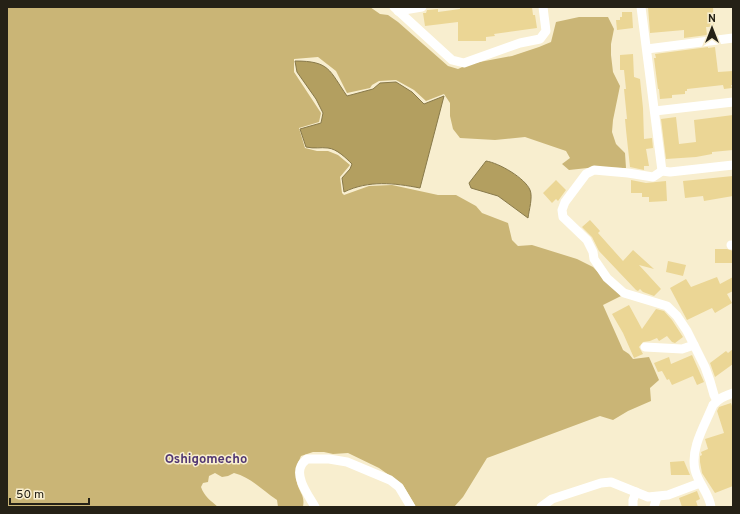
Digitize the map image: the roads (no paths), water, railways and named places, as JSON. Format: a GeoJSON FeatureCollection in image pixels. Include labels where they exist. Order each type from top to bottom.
{"type":"FeatureCollection","features":[{"type":"Feature","properties":{"kind":"street"},"geometry":{"type":"LineString","coordinates":[[396,9],[422,7]]}},
{"type":"Feature","properties":{"kind":"street"},"geometry":{"type":"LineString","coordinates":[[396,9],[452,60],[464,62],[520,43],[540,39],[546,31],[543,7]]}},
{"type":"Feature","properties":{"kind":"street"},"geometry":{"type":"LineString","coordinates":[[641,7],[662,171]]}},
{"type":"Feature","properties":{"kind":"street"},"geometry":{"type":"LineString","coordinates":[[647,49],[733,38]]}},
{"type":"Feature","properties":{"kind":"street"},"geometry":{"type":"LineString","coordinates":[[655,111],[733,102]]}},
{"type":"Feature","properties":{"kind":"street"},"geometry":{"type":"LineString","coordinates":[[717,401],[705,367],[687,331],[668,306],[624,294],[607,278],[594,259],[593,252],[587,240],[563,217],[562,210],[565,202],[586,174],[594,170],[653,177],[662,171],[670,172],[733,165]]}},
{"type":"Feature","properties":{"kind":"street"},"geometry":{"type":"LineString","coordinates":[[645,347],[682,349],[694,345]]}},
{"type":"Feature","properties":{"kind":"street"},"geometry":{"type":"LineString","coordinates":[[711,507],[695,470],[694,452],[713,405],[725,395],[733,393]]}},
{"type":"Feature","properties":{"kind":"street"},"geometry":{"type":"LineString","coordinates":[[315,507],[301,478],[301,464],[308,459],[329,459],[347,462],[390,480],[399,487],[411,507]]}},
{"type":"Feature","properties":{"kind":"street"},"geometry":{"type":"LineString","coordinates":[[541,507],[552,499],[601,483],[611,482],[648,497],[657,497],[668,495],[700,483]]}},
{"type":"Feature","properties":{"kind":"street"},"geometry":{"type":"LineString","coordinates":[[633,507],[633,500],[636,492]]}},
{"type":"Feature","properties":{"kind":"street"},"geometry":{"type":"LineString","coordinates":[[654,507],[657,497]]}},
{"type":"Feature","properties":{"kind":"district","name":"Oshigomecho"},"geometry":{"type":"Point","coordinates":[206,460]}}]}
